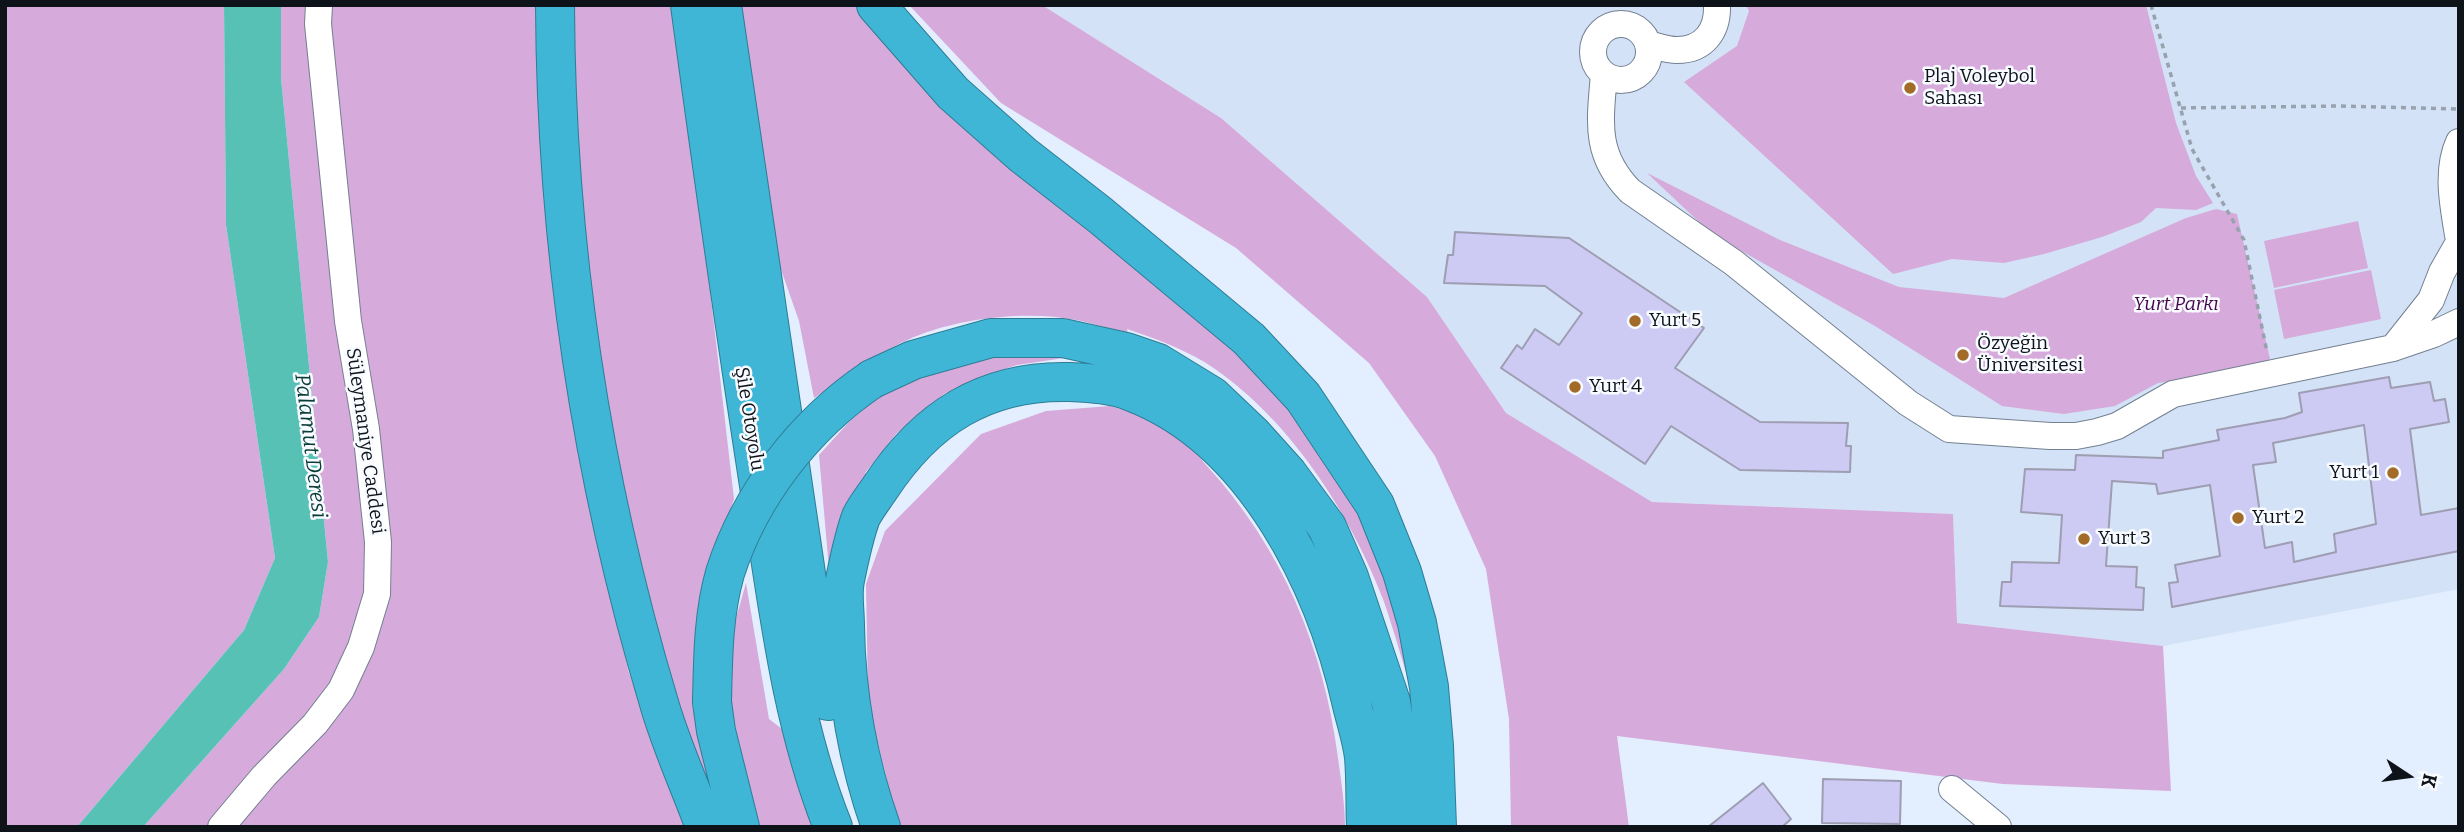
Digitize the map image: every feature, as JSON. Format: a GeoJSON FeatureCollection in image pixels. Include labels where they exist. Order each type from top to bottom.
{"type":"FeatureCollection","features":[{"type":"Feature","properties":{"kind":"highway"},"geometry":{"type":"LineString","coordinates":[[555,5],[556,75],[567,239],[579,345],[594,434],[635,616],[660,706],[705,827]]}},
{"type":"Feature","properties":{"kind":"highway","name":"Şile Otoyolu"},"geometry":{"type":"LineString","coordinates":[[690,5],[789,676],[801,732],[833,827]]}},
{"type":"Feature","properties":{"kind":"highway","name":"Şile Otoyolu"},"geometry":{"type":"LineString","coordinates":[[722,5],[813,621],[837,747],[865,827]]}},
{"type":"Feature","properties":{"kind":"highway"},"geometry":{"type":"LineString","coordinates":[[876,5],[953,93],[1023,155],[1249,339],[1303,397],[1316,415],[1375,505],[1402,572],[1417,623],[1429,687],[1437,827]]}},
{"type":"Feature","properties":{"kind":"highway"},"geometry":{"type":"LineString","coordinates":[[740,827],[716,731],[712,702],[713,641],[725,575],[756,501],[772,477],[817,425],[844,398],[872,379],[912,360],[991,338],[1063,338],[1105,346],[1158,363],[1212,397],[1252,434],[1289,474],[1326,527],[1374,646],[1391,702],[1399,750],[1402,827]]}},
{"type":"Feature","properties":{"kind":"highway"},"geometry":{"type":"LineString","coordinates":[[881,827],[873,805],[850,706],[845,665],[845,583],[862,516],[891,471],[926,432],[968,403],[1006,388],[1043,382],[1094,383],[1118,388],[1131,391],[1167,409],[1211,440],[1257,490],[1299,557],[1342,659],[1364,755],[1366,827]]}},
{"type":"Feature","properties":{"kind":"street","name":"Süleymaniye Caddesi"},"geometry":{"type":"LineString","coordinates":[[221,827],[264,776],[315,724],[341,690],[361,647],[377,594],[378,542],[366,429],[347,307],[319,37],[319,5]]}},
{"type":"Feature","properties":{"kind":"street"},"geometry":{"type":"LineString","coordinates":[[1648,44],[1674,51],[1690,49],[1707,38],[1713,30],[1718,21],[1717,5]]}},
{"type":"Feature","properties":{"kind":"street"},"geometry":{"type":"LineString","coordinates":[[1622,23],[1631,25],[1645,36],[1648,61],[1637,75],[1620,80],[1604,74],[1598,67],[1593,51],[1595,42],[1605,28],[1622,23]]}},
{"type":"Feature","properties":{"kind":"street"},"geometry":{"type":"LineString","coordinates":[[1604,74],[1602,142],[1606,160],[1615,176],[1630,191],[1734,263],[1908,403],[1949,429],[2050,436],[2076,436],[2097,432],[2117,426],[2173,394],[2393,348],[2434,334],[2459,321]]}},
{"type":"Feature","properties":{"kind":"street"},"geometry":{"type":"LineString","coordinates":[[2393,348],[2431,300],[2458,239],[2452,179],[2453,155],[2459,142]]}},
{"type":"Feature","properties":{"kind":"street"},"geometry":{"type":"LineString","coordinates":[[1952,789],[1998,827]]}},
{"type":"Feature","properties":{"kind":"path"},"geometry":{"type":"LineString","coordinates":[[2151,5],[2192,149],[2244,240],[2271,374]]}},
{"type":"Feature","properties":{"kind":"path"},"geometry":{"type":"LineString","coordinates":[[2180,108],[2339,106],[2459,109]]}},
{"type":"Feature","properties":{"kind":"shaded area","name":"Özyeğin Üniversitesi"},"geometry":{"type":"Polygon","coordinates":[[[1042,5],[2459,5],[2459,589],[2163,646],[1957,623],[1953,514],[1652,502],[1506,413],[1427,297],[1221,118],[1042,5]]]}},
{"type":"Feature","properties":{"kind":"green space"},"geometry":{"type":"Polygon","coordinates":[[[5,5],[224,5],[226,225],[275,558],[244,630],[77,827],[5,827],[5,5]]]}},
{"type":"Feature","properties":{"kind":"green space"},"geometry":{"type":"Polygon","coordinates":[[[281,5],[538,5],[609,580],[628,670],[688,827],[143,827],[284,669],[319,617],[328,562],[281,78],[281,5]]]}},
{"type":"Feature","properties":{"kind":"green space"},"geometry":{"type":"Polygon","coordinates":[[[571,5],[672,5],[709,281],[734,499],[711,566],[705,757],[715,814],[654,639],[615,461],[582,239],[571,5]]]}},
{"type":"Feature","properties":{"kind":"green space"},"geometry":{"type":"Polygon","coordinates":[[[741,5],[856,5],[867,23],[1224,336],[1305,417],[1371,537],[1395,595],[1415,701],[1383,599],[1352,532],[1333,499],[1289,437],[1263,409],[1235,384],[1187,353],[1127,329],[1128,334],[1083,321],[1037,316],[994,318],[952,325],[914,337],[875,358],[814,398],[799,321],[777,258],[741,5]]]}},
{"type":"Feature","properties":{"kind":"green space"},"geometry":{"type":"Polygon","coordinates":[[[909,5],[1042,5],[1221,118],[1427,297],[1506,413],[1652,502],[1953,514],[1957,623],[2163,646],[2171,791],[2003,784],[1617,736],[1629,827],[1511,827],[1509,719],[1486,569],[1435,456],[1369,363],[1236,248],[1001,103],[909,5]]]}},
{"type":"Feature","properties":{"kind":"green space"},"geometry":{"type":"Polygon","coordinates":[[[1746,5],[2146,5],[2176,123],[2196,176],[2213,203],[2196,210],[2156,208],[2141,222],[2102,237],[2004,263],[1952,259],[1893,274],[1684,82],[1737,46],[1749,11],[1746,5]]]}},
{"type":"Feature","properties":{"kind":"green space","name":"Yurt Parkı"},"geometry":{"type":"Polygon","coordinates":[[[1647,173],[1780,240],[1899,287],[2004,298],[2186,218],[2216,209],[2237,214],[2270,359],[2248,370],[2158,383],[2115,406],[2064,414],[2002,406],[1875,326],[1713,235],[1647,173]]]}},
{"type":"Feature","properties":{"kind":"green space"},"geometry":{"type":"Polygon","coordinates":[[[2358,221],[2368,268],[2274,288],[2264,241],[2358,221]]]}},
{"type":"Feature","properties":{"kind":"green space"},"geometry":{"type":"Polygon","coordinates":[[[2371,270],[2381,319],[2284,339],[2274,290],[2371,270]]]}},
{"type":"Feature","properties":{"kind":"green space"},"geometry":{"type":"Polygon","coordinates":[[[1025,353],[1064,358],[1017,365],[983,376],[944,394],[896,434],[865,473],[871,477],[830,580],[819,455],[849,422],[870,404],[870,399],[962,360],[1025,353]]]}},
{"type":"Feature","properties":{"kind":"green space"},"geometry":{"type":"Polygon","coordinates":[[[1110,406],[1158,420],[1175,429],[1234,498],[1278,565],[1310,639],[1322,678],[1338,758],[1345,827],[899,827],[865,693],[868,694],[866,584],[885,531],[981,434],[1046,411],[1110,406]]]}},
{"type":"Feature","properties":{"kind":"green space"},"geometry":{"type":"Polygon","coordinates":[[[746,583],[769,719],[782,729],[815,827],[759,827],[734,750],[731,703],[733,629],[746,583]]]}},
{"type":"Feature","properties":{"kind":"water","name":"Palamut Deresi"},"geometry":{"type":"Polygon","coordinates":[[[224,5],[281,5],[281,78],[328,562],[319,617],[284,669],[143,827],[77,827],[244,630],[275,558],[226,225],[224,5]]]}},
{"type":"Feature","properties":{"kind":"building"},"geometry":{"type":"Polygon","coordinates":[[[1455,232],[1569,238],[1704,328],[1675,368],[1760,422],[1848,423],[1846,446],[1851,446],[1850,472],[1740,470],[1671,426],[1645,464],[1501,368],[1517,345],[1522,349],[1535,329],[1559,345],[1582,313],[1545,286],[1444,283],[1448,255],[1453,255],[1455,232]]]}},
{"type":"Feature","properties":{"kind":"building"},"geometry":{"type":"Polygon","coordinates":[[[2389,377],[2391,388],[2430,382],[2434,401],[2445,399],[2449,422],[2410,429],[2421,515],[2459,508],[2459,551],[2172,607],[2169,583],[2178,582],[2175,565],[2220,556],[2210,485],[2158,494],[2156,484],[2112,481],[2106,566],[2137,567],[2136,587],[2144,588],[2143,610],[2000,606],[2002,582],[2011,582],[2012,562],[2059,563],[2062,515],[2021,512],[2025,469],[2075,470],[2076,455],[2163,458],[2163,451],[2219,440],[2217,430],[2285,418],[2302,412],[2299,393],[2389,377]],[[2364,425],[2273,443],[2276,462],[2253,465],[2265,548],[2292,542],[2294,562],[2336,552],[2334,534],[2376,524],[2364,425]]]}},
{"type":"Feature","properties":{"kind":"building"},"geometry":{"type":"Polygon","coordinates":[[[1823,779],[1901,781],[1900,824],[1822,823],[1823,779]]]}},
{"type":"Feature","properties":{"kind":"building"},"geometry":{"type":"Polygon","coordinates":[[[1763,783],[1791,819],[1782,827],[1708,827],[1763,783]]]}},
{"type":"Feature","properties":{"kind":"place","name":"Plaj Voleybol Sahası"},"geometry":{"type":"Point","coordinates":[1910,88]}},
{"type":"Feature","properties":{"kind":"place","name":"Yurt 5"},"geometry":{"type":"Point","coordinates":[1635,321]}},
{"type":"Feature","properties":{"kind":"place","name":"Özyeğin Üniversitesi"},"geometry":{"type":"Point","coordinates":[1963,355]}},
{"type":"Feature","properties":{"kind":"place","name":"Yurt 4"},"geometry":{"type":"Point","coordinates":[1575,387]}},
{"type":"Feature","properties":{"kind":"place","name":"Yurt 1"},"geometry":{"type":"Point","coordinates":[2393,473]}},
{"type":"Feature","properties":{"kind":"place","name":"Yurt 2"},"geometry":{"type":"Point","coordinates":[2238,518]}},
{"type":"Feature","properties":{"kind":"place","name":"Yurt 3"},"geometry":{"type":"Point","coordinates":[2084,539]}}]}
